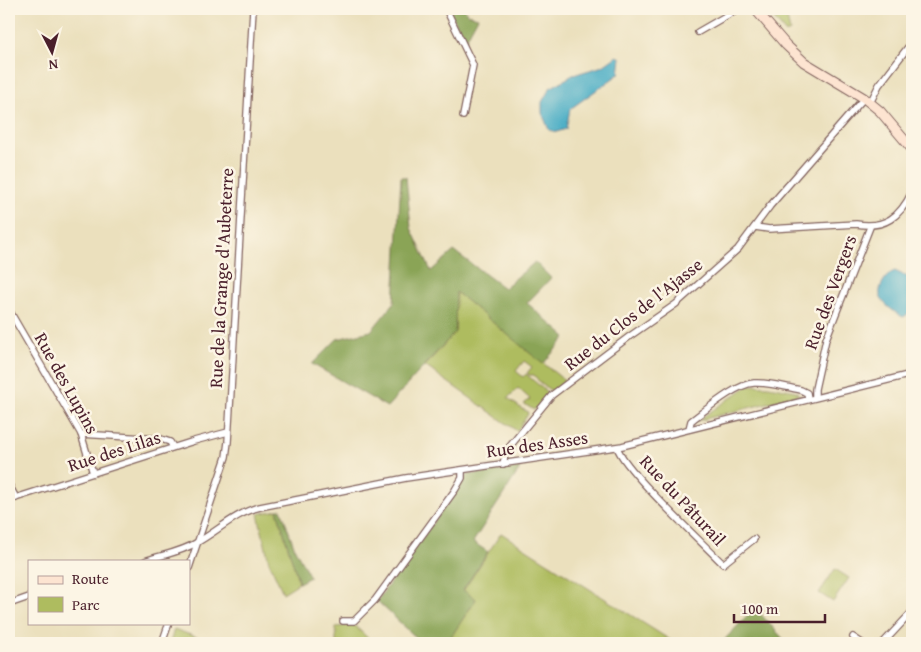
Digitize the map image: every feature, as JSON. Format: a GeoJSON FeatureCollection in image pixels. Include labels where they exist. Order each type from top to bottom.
{"type":"FeatureCollection","features":[{"type":"Feature","properties":{"kind":"main road"},"geometry":{"type":"LineString","coordinates":[[755,9],[786,45],[804,62],[880,111],[912,150]]}},
{"type":"Feature","properties":{"kind":"street","name":"Rue de la Grange d'Aubeterre"},"geometry":{"type":"LineString","coordinates":[[196,543],[226,457],[253,9]]}},
{"type":"Feature","properties":{"kind":"street"},"geometry":{"type":"LineString","coordinates":[[446,9],[473,65],[463,116]]}},
{"type":"Feature","properties":{"kind":"street"},"geometry":{"type":"LineString","coordinates":[[698,32],[738,9]]}},
{"type":"Feature","properties":{"kind":"street","name":"Rue du Clos de l'Ajasse"},"geometry":{"type":"LineString","coordinates":[[502,464],[506,451],[552,395],[676,304],[738,249],[770,206],[867,101],[912,42]]}},
{"type":"Feature","properties":{"kind":"street"},"geometry":{"type":"LineString","coordinates":[[755,227],[769,229],[856,224],[870,227],[900,215],[912,192]]}},
{"type":"Feature","properties":{"kind":"street","name":"Rue des Vergers"},"geometry":{"type":"LineString","coordinates":[[815,397],[826,339],[870,227]]}},
{"type":"Feature","properties":{"kind":"street","name":"Rue des Lupins"},"geometry":{"type":"LineString","coordinates":[[9,310],[81,434],[93,473]]}},
{"type":"Feature","properties":{"kind":"street","name":"Rue des Asses"},"geometry":{"type":"LineString","coordinates":[[148,560],[196,543],[250,509],[406,478],[618,447],[808,398],[912,374]]}},
{"type":"Feature","properties":{"kind":"street"},"geometry":{"type":"LineString","coordinates":[[689,429],[688,423],[748,383],[763,383],[801,390],[806,393],[808,398]]}},
{"type":"Feature","properties":{"kind":"street","name":"Rue des Lilas"},"geometry":{"type":"LineString","coordinates":[[9,500],[174,447],[228,432]]}},
{"type":"Feature","properties":{"kind":"street"},"geometry":{"type":"LineString","coordinates":[[81,434],[162,439],[170,442],[174,447]]}},
{"type":"Feature","properties":{"kind":"street","name":"Rue du Pâturail"},"geometry":{"type":"LineString","coordinates":[[618,447],[620,453],[637,475],[724,564],[754,539]]}},
{"type":"Feature","properties":{"kind":"street"},"geometry":{"type":"LineString","coordinates":[[343,621],[354,621],[374,600],[455,490],[462,478],[462,470]]}},
{"type":"Feature","properties":{"kind":"street"},"geometry":{"type":"LineString","coordinates":[[9,484],[16,498]]}},
{"type":"Feature","properties":{"kind":"street"},"geometry":{"type":"LineString","coordinates":[[190,564],[196,543]]}},
{"type":"Feature","properties":{"kind":"street"},"geometry":{"type":"LineString","coordinates":[[9,604],[28,597]]}},
{"type":"Feature","properties":{"kind":"street"},"geometry":{"type":"LineString","coordinates":[[884,643],[912,612]]}},
{"type":"Feature","properties":{"kind":"street"},"geometry":{"type":"LineString","coordinates":[[162,643],[169,624]]}},
{"type":"Feature","properties":{"kind":"street"},"geometry":{"type":"LineString","coordinates":[[854,637],[862,643]]}},
{"type":"Feature","properties":{"kind":"green space"},"geometry":{"type":"Polygon","coordinates":[[[449,9],[465,9],[467,14],[478,17],[465,41],[449,9]]]}},
{"type":"Feature","properties":{"kind":"green space"},"geometry":{"type":"Polygon","coordinates":[[[766,9],[785,9],[790,31],[786,33],[766,9]]]}},
{"type":"Feature","properties":{"kind":"green space"},"geometry":{"type":"Polygon","coordinates":[[[401,177],[406,177],[411,228],[431,271],[454,251],[504,288],[535,262],[551,278],[527,303],[566,337],[543,364],[456,292],[455,332],[387,407],[312,364],[337,339],[371,331],[394,303],[401,177]]]}},
{"type":"Feature","properties":{"kind":"green space"},"geometry":{"type":"Polygon","coordinates":[[[456,292],[565,381],[552,391],[541,384],[534,375],[527,373],[532,367],[524,361],[516,371],[523,377],[526,374],[549,394],[534,410],[524,404],[530,399],[518,388],[508,398],[527,411],[528,414],[517,431],[425,366],[455,332],[456,292]]]}},
{"type":"Feature","properties":{"kind":"green space"},"geometry":{"type":"Polygon","coordinates":[[[749,385],[769,386],[796,391],[799,395],[697,421],[749,385]]]}},
{"type":"Feature","properties":{"kind":"green space"},"geometry":{"type":"Polygon","coordinates":[[[521,467],[473,542],[488,552],[463,590],[476,599],[447,643],[422,643],[377,601],[467,475],[521,467]]]}},
{"type":"Feature","properties":{"kind":"green space"},"geometry":{"type":"Polygon","coordinates":[[[281,509],[295,549],[310,577],[299,583],[277,510],[281,509]]]}},
{"type":"Feature","properties":{"kind":"green space"},"geometry":{"type":"Polygon","coordinates":[[[277,510],[299,583],[283,593],[269,562],[258,514],[277,510]]]}},
{"type":"Feature","properties":{"kind":"green space"},"geometry":{"type":"Polygon","coordinates":[[[501,533],[675,643],[447,643],[476,599],[463,591],[501,533]]]}},
{"type":"Feature","properties":{"kind":"green space"},"geometry":{"type":"Polygon","coordinates":[[[835,569],[849,578],[833,602],[819,593],[835,569]]]}},
{"type":"Feature","properties":{"kind":"green space"},"geometry":{"type":"Polygon","coordinates":[[[755,608],[787,643],[729,643],[725,639],[755,608]]]}},
{"type":"Feature","properties":{"kind":"green space"},"geometry":{"type":"Polygon","coordinates":[[[354,625],[373,643],[336,643],[336,627],[354,625]]]}},
{"type":"Feature","properties":{"kind":"green space"},"geometry":{"type":"Polygon","coordinates":[[[174,629],[213,643],[170,643],[174,629]]]}},
{"type":"Feature","properties":{"kind":"water"},"geometry":{"type":"Polygon","coordinates":[[[617,56],[621,58],[619,74],[570,109],[566,129],[557,132],[549,130],[542,113],[542,102],[550,88],[573,75],[603,66],[617,56]]]}},
{"type":"Feature","properties":{"kind":"water"},"geometry":{"type":"Polygon","coordinates":[[[895,271],[912,279],[912,306],[903,317],[894,312],[883,301],[880,294],[883,282],[895,271]]]}}]}
